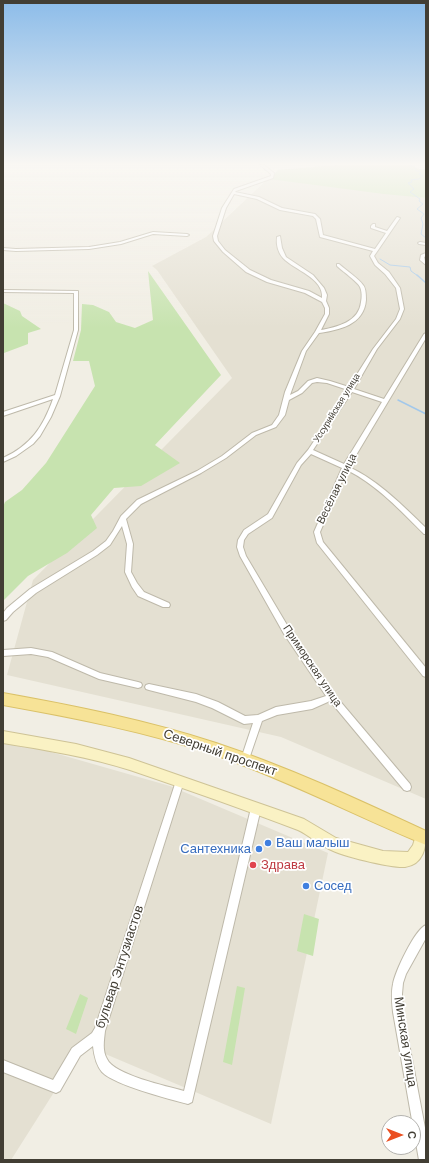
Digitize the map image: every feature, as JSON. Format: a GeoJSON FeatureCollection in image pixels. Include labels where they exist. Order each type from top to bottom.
{"type":"FeatureCollection","features":[{"type":"Feature","properties":{"kind":"main road","name":"Северный проспект"},"geometry":{"type":"LineString","coordinates":[[3,699],[129,724],[245,759],[352,804],[424,838]]}},
{"type":"Feature","properties":{"kind":"street"},"geometry":{"type":"LineString","coordinates":[[220,219],[216,232],[216,241],[224,251],[242,267],[254,275],[308,292],[324,302]]}},
{"type":"Feature","properties":{"kind":"street"},"geometry":{"type":"LineString","coordinates":[[318,219],[321,236],[375,250],[397,219]]}},
{"type":"Feature","properties":{"kind":"street"},"geometry":{"type":"LineString","coordinates":[[374,225],[372,227],[375,229],[388,232]]}},
{"type":"Feature","properties":{"kind":"street"},"geometry":{"type":"LineString","coordinates":[[3,249],[89,248],[121,243],[154,233],[187,235]]}},
{"type":"Feature","properties":{"kind":"street"},"geometry":{"type":"LineString","coordinates":[[3,618],[10,610],[33,591],[95,553],[108,543],[116,532],[123,518],[133,507],[224,457],[254,434],[274,426],[282,415],[292,379],[304,351],[317,332],[326,314],[327,308],[324,302],[324,293],[316,280],[285,258],[281,253],[278,245],[279,237]]}},
{"type":"Feature","properties":{"kind":"street"},"geometry":{"type":"LineString","coordinates":[[420,243],[426,244]]}},
{"type":"Feature","properties":{"kind":"street","name":"Уссурийская улица"},"geometry":{"type":"LineString","coordinates":[[243,556],[240,547],[241,540],[246,532],[270,516],[299,464],[310,451],[351,389],[375,349],[398,319],[402,309],[398,288],[387,273],[376,264],[372,256],[375,250]]}},
{"type":"Feature","properties":{"kind":"street"},"geometry":{"type":"LineString","coordinates":[[426,254],[422,256],[422,260],[426,264]]}},
{"type":"Feature","properties":{"kind":"street"},"geometry":{"type":"LineString","coordinates":[[317,332],[342,328],[355,320],[363,309],[362,286],[338,265]]}},
{"type":"Feature","properties":{"kind":"street"},"geometry":{"type":"LineString","coordinates":[[3,291],[76,292],[76,330],[50,416],[42,430],[29,445],[3,460]]}},
{"type":"Feature","properties":{"kind":"street","name":"Весёлая улица"},"geometry":{"type":"LineString","coordinates":[[426,334],[346,466],[317,532],[320,543],[426,674]]}},
{"type":"Feature","properties":{"kind":"street"},"geometry":{"type":"LineString","coordinates":[[287,398],[297,394],[314,380],[328,382],[386,401]]}},
{"type":"Feature","properties":{"kind":"street"},"geometry":{"type":"LineString","coordinates":[[3,414],[57,396]]}},
{"type":"Feature","properties":{"kind":"street"},"geometry":{"type":"LineString","coordinates":[[310,451],[346,466],[377,485],[426,532]]}},
{"type":"Feature","properties":{"kind":"street"},"geometry":{"type":"LineString","coordinates":[[123,518],[130,544],[128,572],[134,585],[141,594],[166,605]]}},
{"type":"Feature","properties":{"kind":"street","name":"Приморская улица"},"geometry":{"type":"LineString","coordinates":[[243,556],[287,632],[331,697],[407,787]]}},
{"type":"Feature","properties":{"kind":"street"},"geometry":{"type":"LineString","coordinates":[[3,653],[31,651],[49,654],[99,676],[138,685]]}},
{"type":"Feature","properties":{"kind":"street"},"geometry":{"type":"LineString","coordinates":[[149,687],[196,698],[216,705],[244,720],[260,719],[276,711],[312,705],[331,697]]}},
{"type":"Feature","properties":{"kind":"street"},"geometry":{"type":"LineString","coordinates":[[245,759],[260,719]]}},
{"type":"Feature","properties":{"kind":"street"},"geometry":{"type":"LineString","coordinates":[[3,737],[76,750],[129,764],[304,826],[332,844],[383,858],[405,860],[412,858],[424,838]]}},
{"type":"Feature","properties":{"kind":"street","name":"бульвар Энтузиастов"},"geometry":{"type":"LineString","coordinates":[[3,1066],[56,1087],[76,1052],[96,1037],[100,1031],[180,781]]}},
{"type":"Feature","properties":{"kind":"street"},"geometry":{"type":"LineString","coordinates":[[100,1031],[98,1048],[100,1057],[108,1071],[135,1082],[188,1098],[256,808]]}},
{"type":"Feature","properties":{"kind":"street","name":"Минская улица"},"geometry":{"type":"LineString","coordinates":[[426,930],[419,938],[398,983],[397,995],[398,1012],[426,1160]]}},
{"type":"Feature","properties":{"kind":"shaded area"},"geometry":{"type":"Polygon","coordinates":[[[225,219],[426,219],[426,799],[281,737],[7,675],[33,580],[232,378],[157,270],[152,266],[206,237],[225,219]]]}},
{"type":"Feature","properties":{"kind":"shaded area"},"geometry":{"type":"Polygon","coordinates":[[[3,742],[23,744],[170,786],[328,853],[271,1124],[84,1045],[11,1160],[3,1159],[3,742]]]}},
{"type":"Feature","properties":{"kind":"green space"},"geometry":{"type":"Polygon","coordinates":[[[148,271],[221,375],[155,445],[180,463],[141,486],[114,488],[91,515],[97,528],[67,553],[28,576],[3,601],[3,507],[5,502],[22,490],[46,463],[95,386],[89,361],[73,361],[81,330],[82,304],[93,305],[109,312],[116,322],[135,328],[153,320],[148,271]]]}},
{"type":"Feature","properties":{"kind":"green space"},"geometry":{"type":"Polygon","coordinates":[[[3,303],[20,311],[22,316],[41,329],[28,333],[28,344],[4,353],[3,355],[3,303]]]}},
{"type":"Feature","properties":{"kind":"green space"},"geometry":{"type":"Polygon","coordinates":[[[304,914],[319,919],[313,956],[297,951],[304,914]]]}},
{"type":"Feature","properties":{"kind":"green space"},"geometry":{"type":"Polygon","coordinates":[[[237,986],[245,988],[232,1065],[223,1062],[237,986]]]}},
{"type":"Feature","properties":{"kind":"green space"},"geometry":{"type":"Polygon","coordinates":[[[80,994],[88,998],[76,1034],[66,1029],[80,994]]]}},
{"type":"Feature","properties":{"kind":"waterway"},"geometry":{"type":"LineString","coordinates":[[421,219],[423,224],[421,234],[426,238]]}},
{"type":"Feature","properties":{"kind":"waterway"},"geometry":{"type":"LineString","coordinates":[[380,259],[390,265],[410,267],[411,271],[418,276]]}},
{"type":"Feature","properties":{"kind":"waterway"},"geometry":{"type":"LineString","coordinates":[[417,275],[426,283]]}},
{"type":"Feature","properties":{"kind":"waterway"},"geometry":{"type":"LineString","coordinates":[[398,400],[426,414]]}},
{"type":"Feature","properties":{"kind":"place","name":"Ваш малыш"},"geometry":{"type":"Point","coordinates":[268,843]}},
{"type":"Feature","properties":{"kind":"place","name":"Сантехника"},"geometry":{"type":"Point","coordinates":[259,849]}},
{"type":"Feature","properties":{"kind":"place","name":"Здрава"},"geometry":{"type":"Point","coordinates":[253,865]}},
{"type":"Feature","properties":{"kind":"place","name":"Сосед"},"geometry":{"type":"Point","coordinates":[306,886]}}]}
